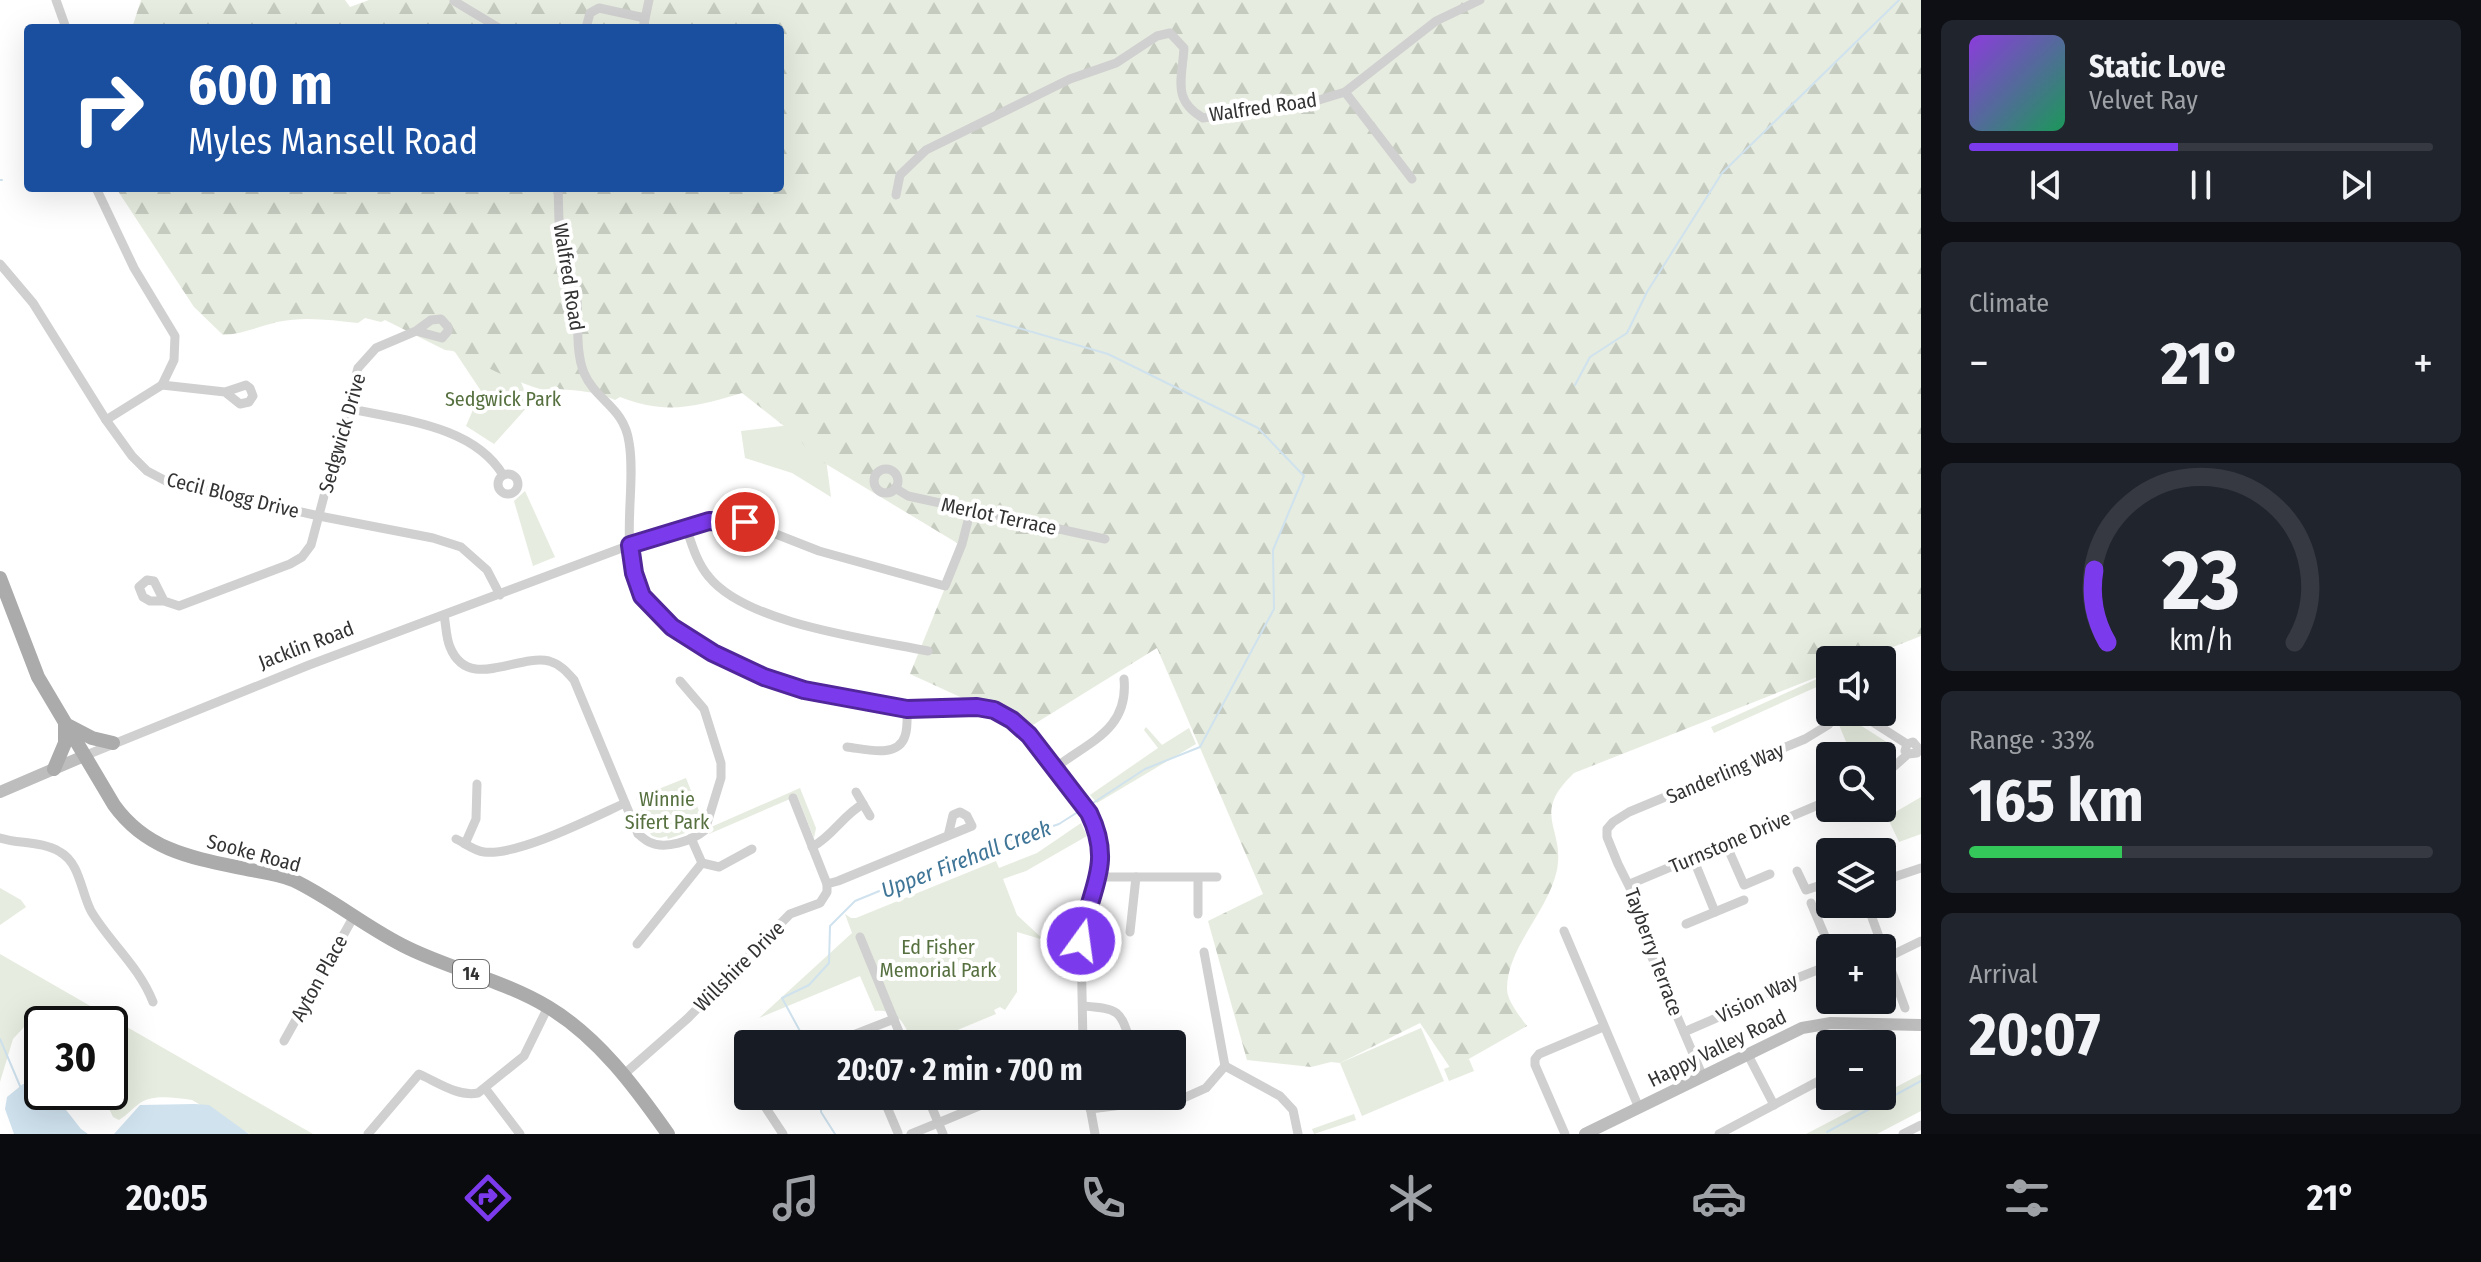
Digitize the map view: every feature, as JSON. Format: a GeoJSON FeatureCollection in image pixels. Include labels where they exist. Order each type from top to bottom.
{"type":"FeatureCollection","features":[{"type":"Feature","properties":{"kind":"main road","name":"Sooke Road"},"geometry":{"type":"LineString","coordinates":[[0,578],[38,677],[122,816],[156,844],[200,859],[291,879],[407,947],[548,1007],[580,1029],[668,1134]]}},
{"type":"Feature","properties":{"kind":"main road"},"geometry":{"type":"LineString","coordinates":[[54,769],[65,743],[65,723],[92,738],[113,743]]}},
{"type":"Feature","properties":{"kind":"main road","name":"Jacklin Road"},"geometry":{"type":"LineString","coordinates":[[0,792],[84,756]]}},
{"type":"Feature","properties":{"kind":"main road","name":"Happy Valley Road"},"geometry":{"type":"LineString","coordinates":[[1585,1134],[1802,1028],[1831,1023],[1921,1025]]}},
{"type":"Feature","properties":{"kind":"street"},"geometry":{"type":"LineString","coordinates":[[56,0],[65,24]]}},
{"type":"Feature","properties":{"kind":"street"},"geometry":{"type":"LineString","coordinates":[[587,24],[590,13],[599,8],[644,23],[649,0]]}},
{"type":"Feature","properties":{"kind":"street","name":"Walfred Road"},"geometry":{"type":"LineString","coordinates":[[896,195],[900,175],[926,150],[1070,79],[1116,63],[1157,36],[1170,33],[1184,48],[1182,99],[1190,110],[1203,118],[1319,100],[1345,92],[1436,21],[1480,0]]}},
{"type":"Feature","properties":{"kind":"street"},"geometry":{"type":"LineString","coordinates":[[454,1],[492,24]]}},
{"type":"Feature","properties":{"kind":"street"},"geometry":{"type":"LineString","coordinates":[[1345,92],[1412,179]]}},
{"type":"Feature","properties":{"kind":"street"},"geometry":{"type":"LineString","coordinates":[[98,192],[134,268],[175,336],[174,360],[162,385],[106,420]]}},
{"type":"Feature","properties":{"kind":"street","name":"Walfred Road"},"geometry":{"type":"LineString","coordinates":[[558,192],[561,243],[576,298],[580,358],[595,391],[624,422],[630,444],[630,545],[634,573],[642,596],[672,627],[698,644],[734,664],[780,683],[907,709],[977,707],[994,710],[1029,735],[1089,813],[1101,853],[1099,875],[1081,941],[1083,1030]]}},
{"type":"Feature","properties":{"kind":"street","name":"Cecil Blogg Drive"},"geometry":{"type":"LineString","coordinates":[[0,264],[33,303],[106,420],[147,471],[166,481],[433,538],[461,547],[487,570],[500,595]]}},
{"type":"Feature","properties":{"kind":"street","name":"Sedgwick Drive"},"geometry":{"type":"LineString","coordinates":[[164,601],[179,606],[302,557],[311,545],[358,368],[376,348],[416,331]]}},
{"type":"Feature","properties":{"kind":"street"},"geometry":{"type":"LineString","coordinates":[[162,385],[225,392]]}},
{"type":"Feature","properties":{"kind":"street"},"geometry":{"type":"LineString","coordinates":[[347,408],[461,436],[490,456],[503,475]]}},
{"type":"Feature","properties":{"kind":"street","name":"Merlot Terrace"},"geometry":{"type":"LineString","coordinates":[[895,488],[908,496],[1105,539]]}},
{"type":"Feature","properties":{"kind":"street","name":"Jacklin Road"},"geometry":{"type":"LineString","coordinates":[[84,756],[309,665],[630,545],[709,521],[745,522],[819,551],[945,586],[962,544],[971,509]]}},
{"type":"Feature","properties":{"kind":"street"},"geometry":{"type":"LineString","coordinates":[[686,527],[700,565],[722,591],[737,600],[796,624],[928,651]]}},
{"type":"Feature","properties":{"kind":"street"},"geometry":{"type":"LineString","coordinates":[[444,615],[450,647],[459,660],[470,667],[485,671],[529,661],[548,661],[561,667],[574,680],[638,834],[650,843],[664,845],[691,838],[708,826],[722,770],[704,709],[680,681]]}},
{"type":"Feature","properties":{"kind":"street"},"geometry":{"type":"LineString","coordinates":[[1055,768],[1107,731],[1121,707],[1124,679]]}},
{"type":"Feature","properties":{"kind":"street"},"geometry":{"type":"LineString","coordinates":[[847,747],[887,751],[900,745],[906,735],[907,709]]}},
{"type":"Feature","properties":{"kind":"street","name":"Sanderling Way"},"geometry":{"type":"LineString","coordinates":[[1607,829],[1629,812],[1805,739],[1826,726]]}},
{"type":"Feature","properties":{"kind":"street"},"geometry":{"type":"LineString","coordinates":[[1880,726],[1915,748],[1896,765]]}},
{"type":"Feature","properties":{"kind":"street"},"geometry":{"type":"LineString","coordinates":[[477,784],[476,819],[461,841],[480,852],[518,849],[625,803]]}},
{"type":"Feature","properties":{"kind":"street"},"geometry":{"type":"LineString","coordinates":[[856,792],[870,816]]}},
{"type":"Feature","properties":{"kind":"street"},"geometry":{"type":"LineString","coordinates":[[793,798],[827,884]]}},
{"type":"Feature","properties":{"kind":"street"},"geometry":{"type":"LineString","coordinates":[[812,847],[828,838],[855,808],[863,804]]}},
{"type":"Feature","properties":{"kind":"street","name":"Turnstone Drive"},"geometry":{"type":"LineString","coordinates":[[1630,884],[1816,806]]}},
{"type":"Feature","properties":{"kind":"street","name":"Tayberry Terrace"},"geometry":{"type":"LineString","coordinates":[[1607,829],[1607,837],[1637,903],[1648,948],[1703,1077]]}},
{"type":"Feature","properties":{"kind":"street","name":"Willshire Drive"},"geometry":{"type":"LineString","coordinates":[[622,1076],[688,1018],[790,914],[820,903],[827,892],[827,884],[948,836]]}},
{"type":"Feature","properties":{"kind":"street"},"geometry":{"type":"LineString","coordinates":[[0,838],[42,845],[62,852],[76,871],[91,910],[145,981],[153,1002]]}},
{"type":"Feature","properties":{"kind":"street"},"geometry":{"type":"LineString","coordinates":[[691,838],[702,863]]}},
{"type":"Feature","properties":{"kind":"street"},"geometry":{"type":"LineString","coordinates":[[1726,844],[1744,885],[1770,874]]}},
{"type":"Feature","properties":{"kind":"street"},"geometry":{"type":"LineString","coordinates":[[702,863],[719,867],[752,849]]}},
{"type":"Feature","properties":{"kind":"street"},"geometry":{"type":"LineString","coordinates":[[1693,858],[1715,912]]}},
{"type":"Feature","properties":{"kind":"street"},"geometry":{"type":"LineString","coordinates":[[637,944],[702,863]]}},
{"type":"Feature","properties":{"kind":"street"},"geometry":{"type":"LineString","coordinates":[[1896,876],[1921,868]]}},
{"type":"Feature","properties":{"kind":"street"},"geometry":{"type":"LineString","coordinates":[[1797,871],[1806,890],[1816,887]]}},
{"type":"Feature","properties":{"kind":"street"},"geometry":{"type":"LineString","coordinates":[[1099,875],[1217,877]]}},
{"type":"Feature","properties":{"kind":"street"},"geometry":{"type":"LineString","coordinates":[[1130,932],[1136,877]]}},
{"type":"Feature","properties":{"kind":"street"},"geometry":{"type":"LineString","coordinates":[[1198,878],[1198,914]]}},
{"type":"Feature","properties":{"kind":"street"},"geometry":{"type":"LineString","coordinates":[[1686,924],[1744,900]]}},
{"type":"Feature","properties":{"kind":"street"},"geometry":{"type":"LineString","coordinates":[[1811,903],[1824,934]]}},
{"type":"Feature","properties":{"kind":"street","name":"Ayton Place"},"geometry":{"type":"LineString","coordinates":[[284,1041],[354,916]]}},
{"type":"Feature","properties":{"kind":"street"},"geometry":{"type":"LineString","coordinates":[[1564,931],[1639,1108]]}},
{"type":"Feature","properties":{"kind":"street"},"geometry":{"type":"LineString","coordinates":[[860,937],[898,1030]]}},
{"type":"Feature","properties":{"kind":"street"},"geometry":{"type":"LineString","coordinates":[[1896,953],[1921,941]]}},
{"type":"Feature","properties":{"kind":"street"},"geometry":{"type":"LineString","coordinates":[[1204,952],[1225,1066]]}},
{"type":"Feature","properties":{"kind":"street","name":"Vision Way"},"geometry":{"type":"LineString","coordinates":[[1684,1032],[1816,971]]}},
{"type":"Feature","properties":{"kind":"street"},"geometry":{"type":"LineString","coordinates":[[1896,987],[1905,1008]]}},
{"type":"Feature","properties":{"kind":"street"},"geometry":{"type":"LineString","coordinates":[[1083,1006],[1119,1013],[1127,1030]]}},
{"type":"Feature","properties":{"kind":"street"},"geometry":{"type":"LineString","coordinates":[[368,1134],[419,1074],[469,1095],[478,1093],[524,1056],[548,1007]]}},
{"type":"Feature","properties":{"kind":"street"},"geometry":{"type":"LineString","coordinates":[[866,1030],[894,1019]]}},
{"type":"Feature","properties":{"kind":"street"},"geometry":{"type":"LineString","coordinates":[[1565,1134],[1535,1059],[1539,1054],[1603,1027]]}},
{"type":"Feature","properties":{"kind":"street"},"geometry":{"type":"LineString","coordinates":[[1747,1053],[1774,1105]]}},
{"type":"Feature","properties":{"kind":"street"},"geometry":{"type":"LineString","coordinates":[[1186,1097],[1206,1088],[1225,1066]]}},
{"type":"Feature","properties":{"kind":"street"},"geometry":{"type":"LineString","coordinates":[[1225,1066],[1280,1096],[1293,1110],[1298,1134]]}},
{"type":"Feature","properties":{"kind":"street"},"geometry":{"type":"LineString","coordinates":[[1719,1134],[1816,1082]]}},
{"type":"Feature","properties":{"kind":"street"},"geometry":{"type":"LineString","coordinates":[[485,1088],[520,1134]]}},
{"type":"Feature","properties":{"kind":"street"},"geometry":{"type":"LineString","coordinates":[[767,1110],[783,1134]]}},
{"type":"Feature","properties":{"kind":"street"},"geometry":{"type":"LineString","coordinates":[[888,1110],[898,1133]]}},
{"type":"Feature","properties":{"kind":"street"},"geometry":{"type":"LineString","coordinates":[[933,1110],[943,1134]]}},
{"type":"Feature","properties":{"kind":"street"},"geometry":{"type":"LineString","coordinates":[[911,1134],[969,1110]]}},
{"type":"Feature","properties":{"kind":"street"},"geometry":{"type":"LineString","coordinates":[[1090,1110],[1095,1134]]}},
{"type":"Feature","properties":{"kind":"street"},"geometry":{"type":"LineString","coordinates":[[1903,1134],[1921,1125]]}},
{"type":"Feature","properties":{"kind":"green space"},"geometry":{"type":"Polygon","coordinates":[[[141,0],[345,0],[350,7],[369,0],[1921,0],[1921,636],[1896,646],[1816,646],[1816,678],[1574,773],[1561,787],[1551,811],[1557,843],[1557,870],[1545,900],[1520,944],[1509,974],[1509,998],[1527,1026],[1451,1069],[1420,1023],[1340,1063],[1311,1067],[1247,1060],[1208,921],[1263,894],[1157,648],[1028,728],[910,674],[962,546],[811,455],[798,437],[742,393],[695,405],[666,407],[620,397],[615,400],[587,392],[540,389],[445,350],[385,320],[365,318],[358,323],[297,319],[223,335],[194,307],[119,192],[784,192],[784,24],[133,24],[141,0]]]}},
{"type":"Feature","properties":{"kind":"green space","name":"Sedgwick Park"},"geometry":{"type":"Polygon","coordinates":[[[498,327],[530,404],[494,444],[466,426],[481,391],[449,343],[498,327]]]}},
{"type":"Feature","properties":{"kind":"green space"},"geometry":{"type":"Polygon","coordinates":[[[821,421],[831,497],[792,473],[745,458],[741,431],[821,421]]]}},
{"type":"Feature","properties":{"kind":"green space"},"geometry":{"type":"Polygon","coordinates":[[[525,491],[555,557],[533,566],[514,501],[525,491]]]}},
{"type":"Feature","properties":{"kind":"green space"},"geometry":{"type":"Polygon","coordinates":[[[1816,679],[1816,687],[1714,733],[1711,727],[1816,679]]]}},
{"type":"Feature","properties":{"kind":"green space"},"geometry":{"type":"Polygon","coordinates":[[[1839,726],[1862,726],[1887,742],[1846,742],[1839,726]]]}},
{"type":"Feature","properties":{"kind":"green space"},"geometry":{"type":"Polygon","coordinates":[[[1146,727],[1162,745],[1189,728],[1196,744],[1097,803],[1090,795],[1158,748],[1144,730],[1146,727]]]}},
{"type":"Feature","properties":{"kind":"green space","name":"Winnie Sifert Park"},"geometry":{"type":"Polygon","coordinates":[[[686,778],[703,821],[684,829],[685,833],[668,839],[667,836],[659,838],[651,835],[636,798],[686,778]]]}},
{"type":"Feature","properties":{"kind":"green space"},"geometry":{"type":"Polygon","coordinates":[[[800,788],[816,828],[814,838],[797,796],[709,834],[711,827],[800,788]]]}},
{"type":"Feature","properties":{"kind":"green space"},"geometry":{"type":"Polygon","coordinates":[[[1921,797],[1921,834],[1899,842],[1890,822],[1896,822],[1896,812],[1921,797]]]}},
{"type":"Feature","properties":{"kind":"green space","name":"Ed Fisher Memorial Park"},"geometry":{"type":"Polygon","coordinates":[[[1081,823],[1087,836],[1026,871],[1003,879],[1017,915],[1044,940],[1017,932],[1017,992],[1005,1010],[1000,1007],[994,1010],[996,1014],[958,1030],[906,1030],[895,1016],[875,1011],[860,976],[759,1018],[852,933],[845,914],[856,918],[996,861],[999,868],[1037,853],[1081,823]]]}},
{"type":"Feature","properties":{"kind":"green space"},"geometry":{"type":"Polygon","coordinates":[[[0,888],[21,900],[26,907],[0,925],[0,888]]]}},
{"type":"Feature","properties":{"kind":"green space"},"geometry":{"type":"Polygon","coordinates":[[[0,954],[90,1006],[24,1006],[24,1027],[13,1039],[0,1082],[0,954]]]}},
{"type":"Feature","properties":{"kind":"green space"},"geometry":{"type":"Polygon","coordinates":[[[128,1028],[313,1134],[250,1134],[192,1100],[172,1098],[145,1100],[119,1120],[110,1110],[128,1110],[128,1028]]]}},
{"type":"Feature","properties":{"kind":"green space"},"geometry":{"type":"Polygon","coordinates":[[[1421,1028],[1444,1081],[1362,1116],[1340,1063],[1421,1028]]]}},
{"type":"Feature","properties":{"kind":"green space"},"geometry":{"type":"Polygon","coordinates":[[[1469,1059],[1474,1071],[1449,1081],[1444,1069],[1469,1059]]]}},
{"type":"Feature","properties":{"kind":"green space"},"geometry":{"type":"Polygon","coordinates":[[[1921,1074],[1921,1111],[1877,1134],[1806,1134],[1852,1110],[1896,1110],[1896,1087],[1921,1074]]]}},
{"type":"Feature","properties":{"kind":"green space"},"geometry":{"type":"Polygon","coordinates":[[[1354,1114],[1356,1120],[1314,1134],[1312,1129],[1354,1114]]]}},
{"type":"Feature","properties":{"kind":"water"},"geometry":{"type":"Polygon","coordinates":[[[24,1084],[24,1110],[66,1110],[88,1134],[14,1134],[5,1109],[7,1097],[24,1084]]]}},
{"type":"Feature","properties":{"kind":"water"},"geometry":{"type":"Polygon","coordinates":[[[140,1105],[209,1105],[249,1134],[114,1134],[140,1105]]]}},
{"type":"Feature","properties":{"kind":"waterway"},"geometry":{"type":"LineString","coordinates":[[1575,385],[1590,357],[1627,333],[1647,292],[1722,173],[1899,0]]}},
{"type":"Feature","properties":{"kind":"waterway","name":"Upper Firehall Creek"},"geometry":{"type":"LineString","coordinates":[[977,316],[1108,354],[1258,428],[1304,476],[1273,550],[1274,609],[1200,747],[1145,769],[1090,805]]}},
{"type":"Feature","properties":{"kind":"waterway","name":"Upper Firehall Creek"},"geometry":{"type":"LineString","coordinates":[[799,1030],[782,998],[809,985],[829,963],[830,926],[855,901],[960,858],[1059,824],[1081,810]]}},
{"type":"Feature","properties":{"kind":"waterway"},"geometry":{"type":"LineString","coordinates":[[0,1039],[20,1086]]}},
{"type":"Feature","properties":{"kind":"waterway"},"geometry":{"type":"LineString","coordinates":[[1827,1132],[1921,1081]]}},
{"type":"Feature","properties":{"kind":"waterway","name":"Upper Firehall Creek"},"geometry":{"type":"LineString","coordinates":[[821,1110],[835,1134]]}},
{"type":"Feature","properties":{"kind":"route"},"geometry":{"type":"LineString","coordinates":[[745,522],[709,521],[630,545],[634,573],[642,596],[672,627],[713,653],[780,683],[897,708],[985,708],[1012,720],[1029,735],[1089,813],[1100,842],[1099,875],[1081,941]]}}]}
